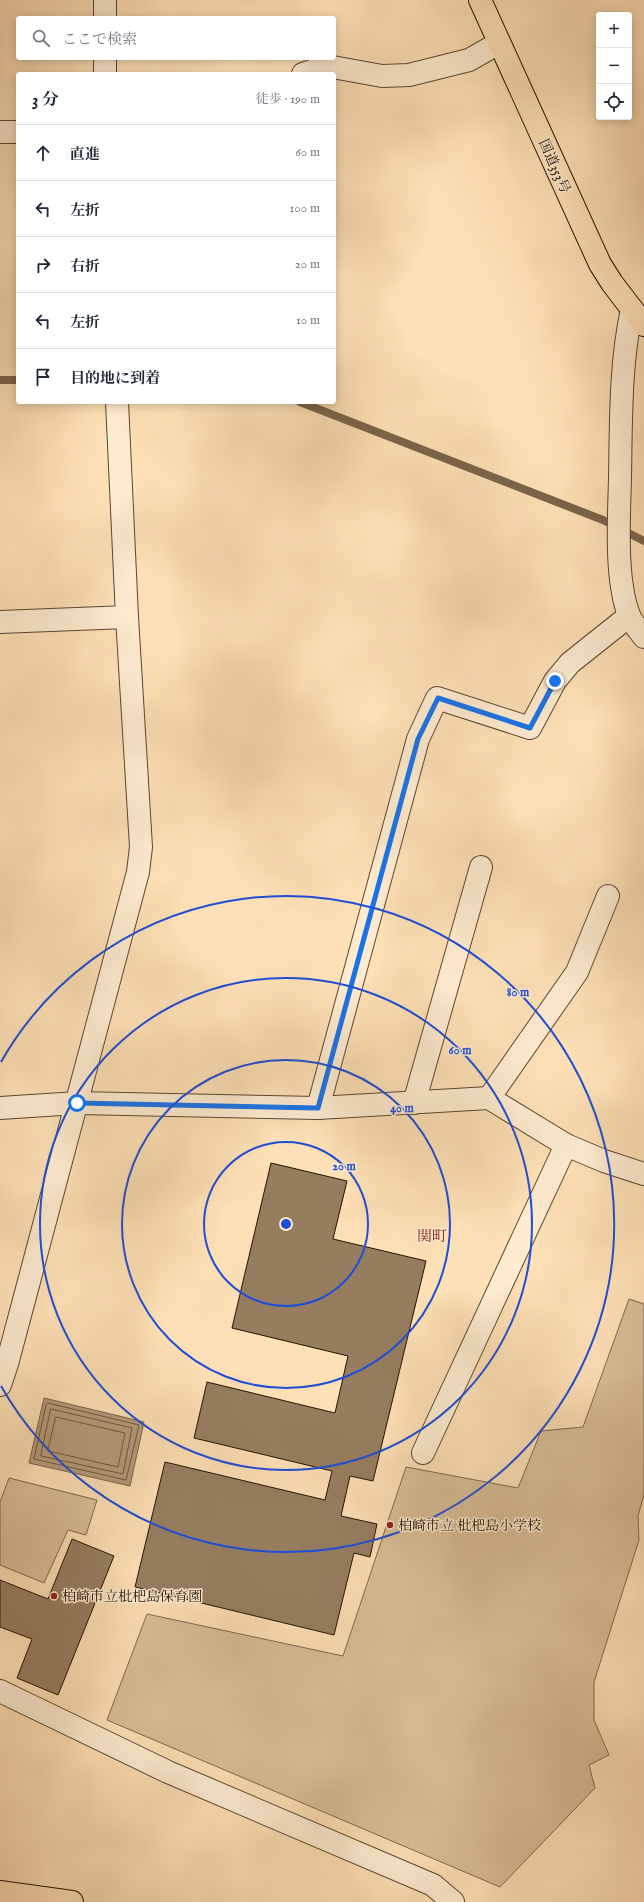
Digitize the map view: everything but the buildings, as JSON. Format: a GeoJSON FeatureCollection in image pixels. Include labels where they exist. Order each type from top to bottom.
{"type":"FeatureCollection","features":[{"type":"Feature","properties":{"kind":"highway","name":"国道353号"},"geometry":{"type":"LineString","coordinates":[[480,0],[589,242],[612,283],[638,317]]}},
{"type":"Feature","properties":{"kind":"highway"},"geometry":{"type":"LineString","coordinates":[[0,1892],[72,1902]]}},
{"type":"Feature","properties":{"kind":"street"},"geometry":{"type":"LineString","coordinates":[[105,0],[105,16]]}},
{"type":"Feature","properties":{"kind":"street"},"geometry":{"type":"LineString","coordinates":[[309,72],[327,66],[382,76],[409,75],[469,60],[499,43]]}},
{"type":"Feature","properties":{"kind":"street"},"geometry":{"type":"LineString","coordinates":[[105,60],[105,72]]}},
{"type":"Feature","properties":{"kind":"street"},"geometry":{"type":"LineString","coordinates":[[0,132],[16,132]]}},
{"type":"Feature","properties":{"kind":"street"},"geometry":{"type":"LineString","coordinates":[[638,317],[628,328],[621,401],[619,542],[622,586],[629,616],[644,638]]}},
{"type":"Feature","properties":{"kind":"street"},"geometry":{"type":"LineString","coordinates":[[0,1385],[9,1357],[138,872],[142,847],[127,617],[118,404]]}},
{"type":"Feature","properties":{"kind":"street"},"geometry":{"type":"LineString","coordinates":[[318,1108],[416,746],[438,698],[530,728],[555,681],[570,663],[629,616]]}},
{"type":"Feature","properties":{"kind":"street"},"geometry":{"type":"LineString","coordinates":[[0,622],[127,617]]}},
{"type":"Feature","properties":{"kind":"street"},"geometry":{"type":"LineString","coordinates":[[414,1103],[481,867]]}},
{"type":"Feature","properties":{"kind":"street"},"geometry":{"type":"LineString","coordinates":[[489,1098],[577,972],[608,896]]}},
{"type":"Feature","properties":{"kind":"street"},"geometry":{"type":"LineString","coordinates":[[0,1108],[77,1103],[318,1108],[489,1098],[566,1145],[604,1161],[644,1174]]}},
{"type":"Feature","properties":{"kind":"street"},"geometry":{"type":"LineString","coordinates":[[423,1453],[566,1145]]}},
{"type":"Feature","properties":{"kind":"street"},"geometry":{"type":"LineString","coordinates":[[0,1691],[168,1772],[433,1885],[453,1902]]}},
{"type":"Feature","properties":{"kind":"shaded area"},"geometry":{"type":"Polygon","coordinates":[[[629,1299],[644,1304],[644,1494],[638,1516],[639,1540],[594,1682],[594,1720],[609,1755],[589,1765],[595,1788],[500,1887],[107,1720],[147,1614],[343,1656],[406,1467],[518,1488],[541,1431],[583,1427],[629,1299]]]}},
{"type":"Feature","properties":{"kind":"shaded area"},"geometry":{"type":"Polygon","coordinates":[[[9,1478],[97,1500],[86,1535],[68,1530],[44,1583],[0,1565],[0,1502],[9,1478]]]}},
{"type":"Feature","properties":{"kind":"water"},"geometry":{"type":"Polygon","coordinates":[[[44,1398],[144,1422],[130,1486],[29,1463],[44,1398]]]}},
{"type":"Feature","properties":{"kind":"waterway"},"geometry":{"type":"LineString","coordinates":[[0,380],[16,380]]}},
{"type":"Feature","properties":{"kind":"waterway"},"geometry":{"type":"LineString","coordinates":[[305,404],[603,520],[644,541]]}},
{"type":"Feature","properties":{"kind":"place","name":"柏崎市立 枇杷島小学校"},"geometry":{"type":"Point","coordinates":[390,1525]}},
{"type":"Feature","properties":{"kind":"place","name":"柏崎市立枇杷島保育園"},"geometry":{"type":"Point","coordinates":[54,1596]}},
{"type":"Feature","properties":{"kind":"district","name":"関町"},"geometry":{"type":"Point","coordinates":[432,1236]}},
{"type":"Feature","properties":{"kind":"route"},"geometry":{"type":"LineString","coordinates":[[77,1103],[318,1108],[397,811],[418,739],[438,698],[530,728],[555,681]]}}]}
